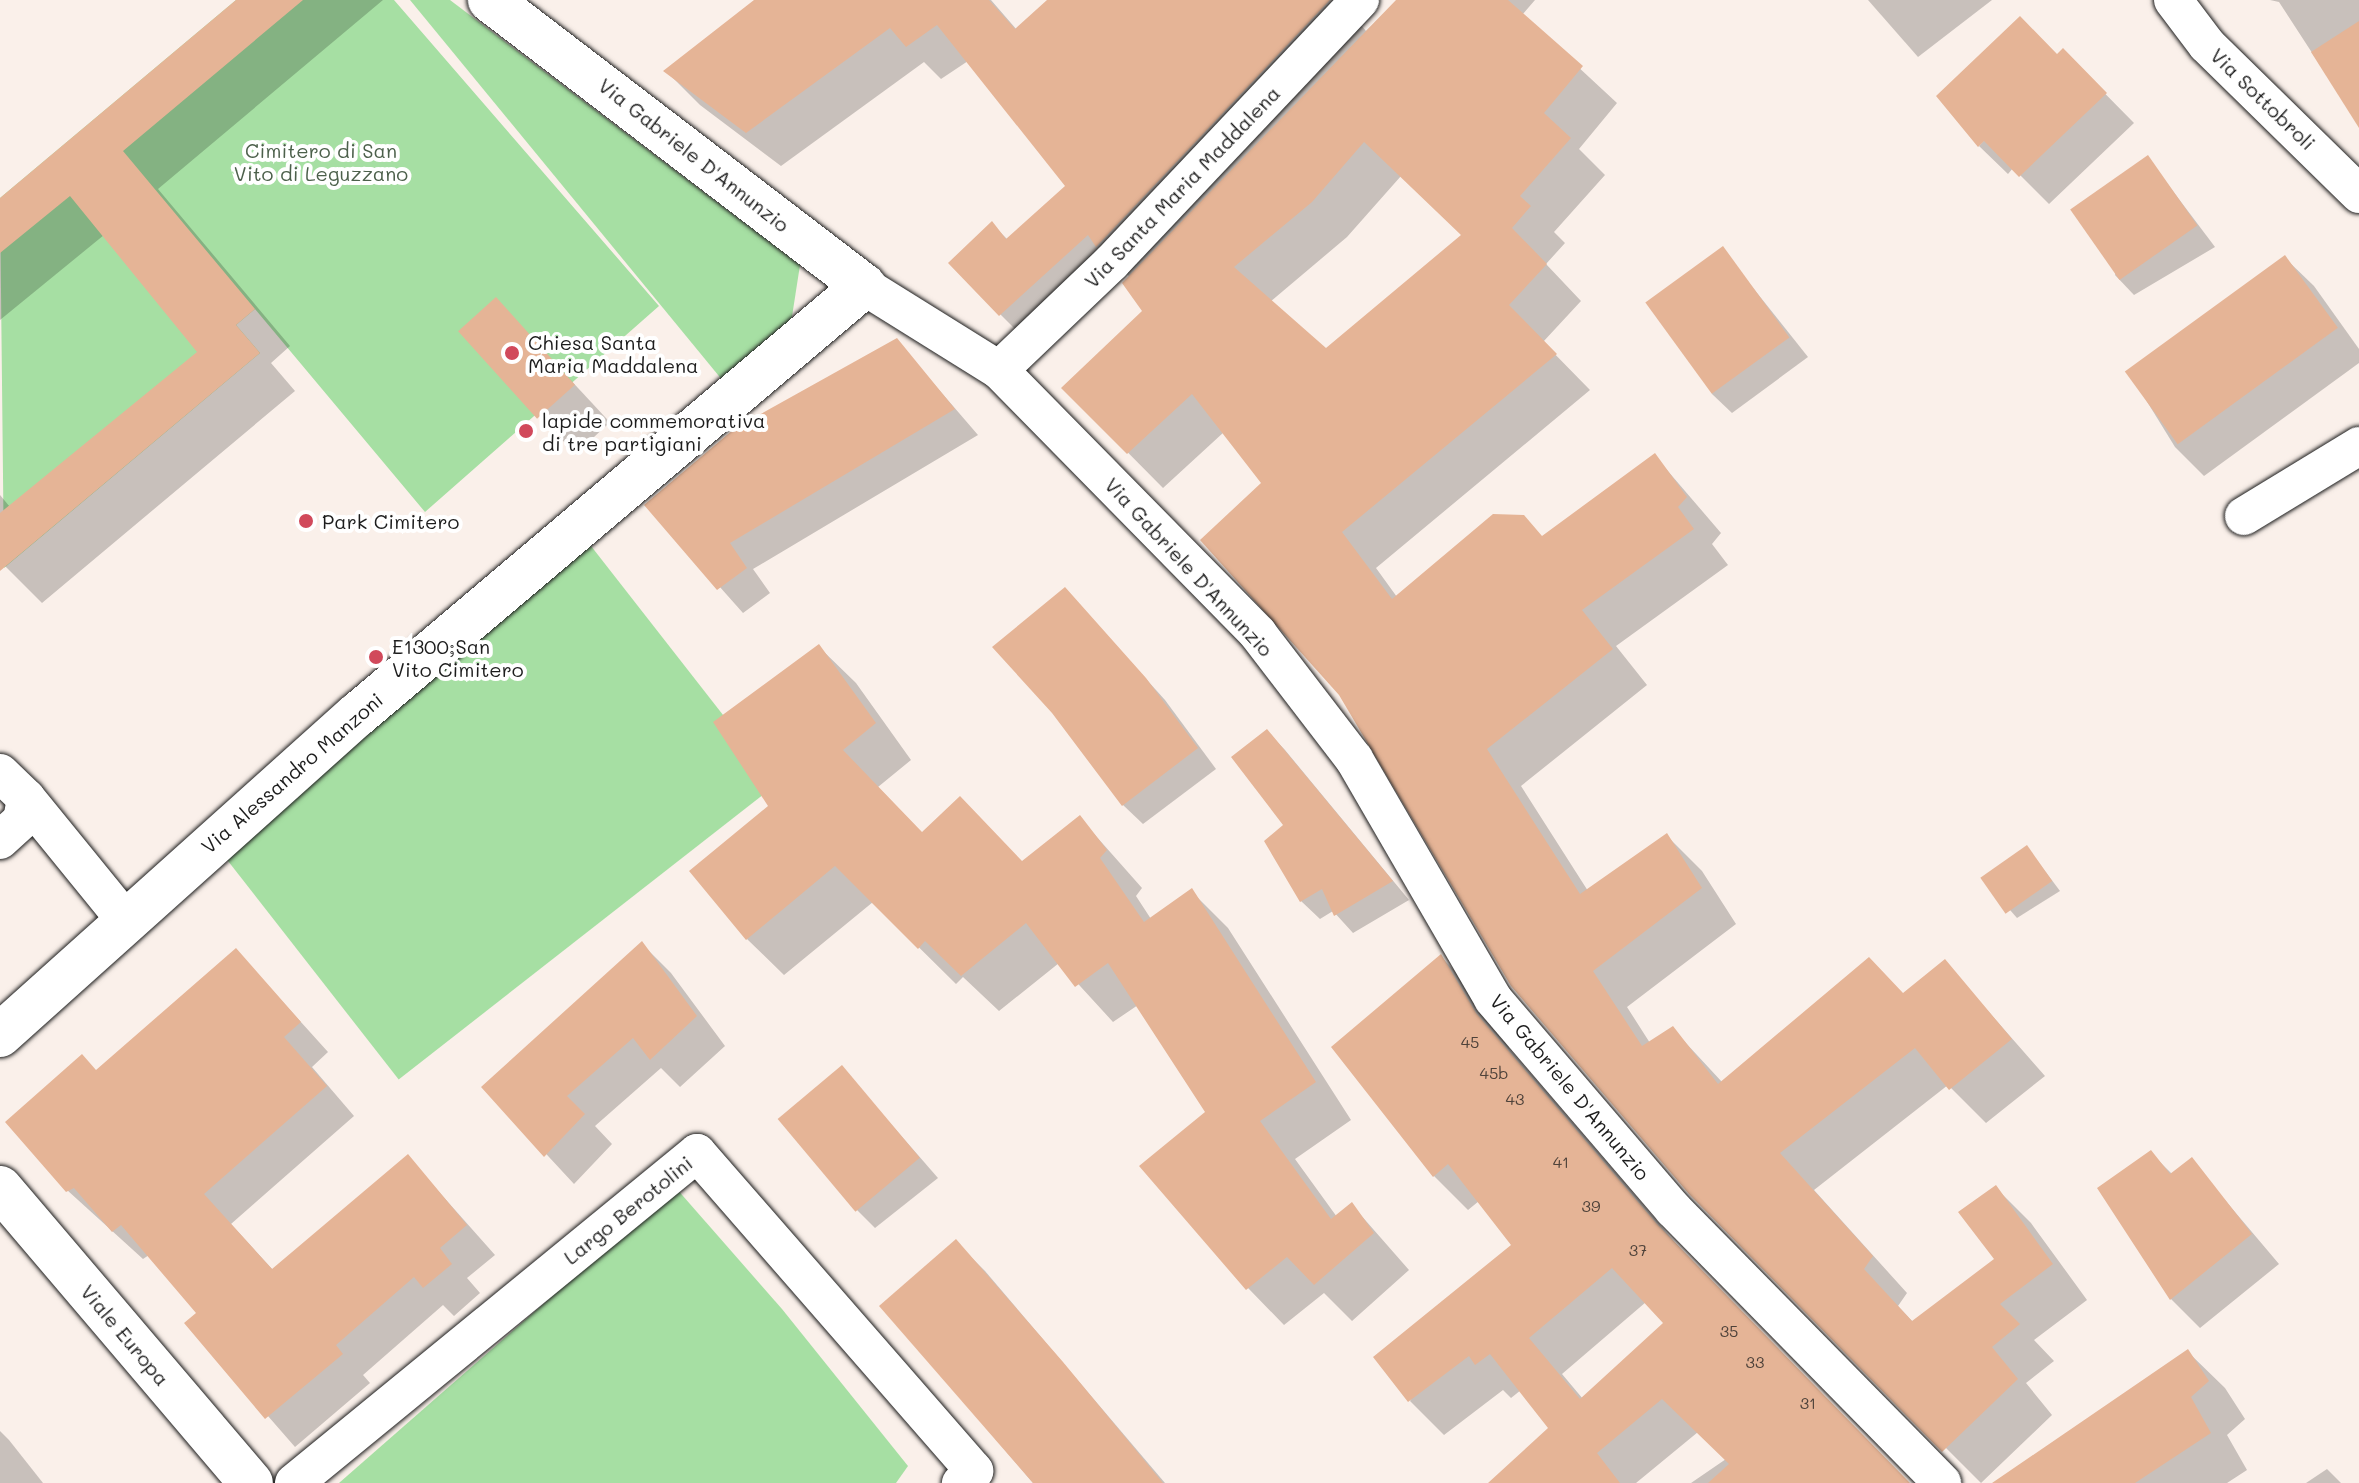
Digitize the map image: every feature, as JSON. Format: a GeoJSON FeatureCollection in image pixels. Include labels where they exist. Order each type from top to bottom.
{"type":"FeatureCollection","features":[{"type":"Feature","properties":{"kind":"main road","name":"Via Gabriele D'Annunzio"},"geometry":{"type":"LineString","coordinates":[[490,0],[864,286]]}},
{"type":"Feature","properties":{"kind":"main road","name":"Via Alessandro Manzoni"},"geometry":{"type":"LineString","coordinates":[[4,1022],[636,475],[864,286]]}},
{"type":"Feature","properties":{"kind":"main road","name":"Viale Europa"},"geometry":{"type":"LineString","coordinates":[[0,1188],[251,1483]]}},
{"type":"Feature","properties":{"kind":"street","name":"Via Santa Maria Maddalena"},"geometry":{"type":"LineString","coordinates":[[999,370],[1112,262],[1360,0]]}},
{"type":"Feature","properties":{"kind":"street","name":"Via Sottobroli"},"geometry":{"type":"LineString","coordinates":[[2173,0],[2207,45],[2359,194]]}},
{"type":"Feature","properties":{"kind":"street","name":"Via Gabriele D'Annunzio"},"geometry":{"type":"LineString","coordinates":[[864,286],[999,370],[1258,634],[1354,759],[1493,999],[1673,1209],[1942,1483]]}},
{"type":"Feature","properties":{"kind":"street"},"geometry":{"type":"LineString","coordinates":[[2244,516],[2359,446]]}},
{"type":"Feature","properties":{"kind":"street"},"geometry":{"type":"LineString","coordinates":[[13,786],[125,920]]}},
{"type":"Feature","properties":{"kind":"street"},"geometry":{"type":"LineString","coordinates":[[0,840],[22,820],[13,786]]}},
{"type":"Feature","properties":{"kind":"street","name":"Largo Berotolini"},"geometry":{"type":"LineString","coordinates":[[294,1483],[697,1153],[974,1471],[961,1483]]}},
{"type":"Feature","properties":{"kind":"green space","name":"Cimitero di San Vito di Leguzzano"},"geometry":{"type":"Polygon","coordinates":[[[236,0],[394,0],[659,306],[425,512],[255,309],[236,325],[260,353],[4,568],[0,198],[236,0]]]}},
{"type":"Feature","properties":{"kind":"green space"},"geometry":{"type":"Polygon","coordinates":[[[410,0],[450,0],[800,265],[791,323],[723,381],[410,0]]]}},
{"type":"Feature","properties":{"kind":"green space"},"geometry":{"type":"Polygon","coordinates":[[[591,546],[777,784],[399,1079],[213,842],[591,546]]]}},
{"type":"Feature","properties":{"kind":"green space"},"geometry":{"type":"Polygon","coordinates":[[[676,1188],[782,1309],[908,1466],[896,1483],[339,1483],[676,1188]]]}},
{"type":"Feature","properties":{"kind":"building"},"geometry":{"type":"Polygon","coordinates":[[[236,0],[303,0],[123,151],[255,309],[236,325],[260,353],[0,571],[0,513],[197,352],[70,196],[0,253],[0,198],[236,0]]]}},
{"type":"Feature","properties":{"kind":"building"},"geometry":{"type":"Polygon","coordinates":[[[754,0],[989,0],[1015,29],[1047,0],[1330,0],[1096,247],[1088,235],[999,316],[948,263],[992,221],[1006,239],[1065,186],[937,25],[906,47],[890,28],[746,133],[663,71],[754,0]]]}},
{"type":"Feature","properties":{"kind":"building"},"geometry":{"type":"Polygon","coordinates":[[[1396,0],[1508,0],[1583,66],[1544,113],[1571,138],[1520,196],[1531,206],[1512,228],[1547,264],[1509,305],[1557,354],[1342,532],[1392,599],[1493,514],[1524,515],[1542,536],[1655,453],[1687,497],[1678,507],[1694,529],[1582,610],[1613,649],[1487,749],[1580,894],[1667,833],[1702,888],[1593,971],[1642,1046],[1673,1026],[1718,1084],[1869,957],[1903,993],[1945,959],[2012,1039],[1949,1090],[1915,1048],[1780,1153],[1873,1256],[1864,1269],[1912,1321],[1994,1259],[1958,1212],[1996,1185],[2053,1264],[2000,1304],[2020,1324],[1992,1347],[2018,1379],[1942,1452],[1689,1194],[1511,986],[1339,695],[1200,540],[1261,483],[1192,394],[1127,454],[1061,388],[1142,311],[1122,283],[1396,0]],[[1364,142],[1312,202],[1234,267],[1326,348],[1461,235],[1364,142]]]}},
{"type":"Feature","properties":{"kind":"building"},"geometry":{"type":"Polygon","coordinates":[[[2020,16],[2057,54],[2063,48],[2107,93],[2019,177],[1984,141],[1978,147],[1936,96],[2020,16]]]}},
{"type":"Feature","properties":{"kind":"building"},"geometry":{"type":"Polygon","coordinates":[[[2359,21],[2359,128],[2311,52],[2359,21]]]}},
{"type":"Feature","properties":{"kind":"building"},"geometry":{"type":"Polygon","coordinates":[[[2148,155],[2197,225],[2120,280],[2070,209],[2148,155]]]}},
{"type":"Feature","properties":{"kind":"building"},"geometry":{"type":"Polygon","coordinates":[[[1723,246],[1789,337],[1712,394],[1645,302],[1723,246]]]}},
{"type":"Feature","properties":{"kind":"building"},"geometry":{"type":"Polygon","coordinates":[[[2285,255],[2338,328],[2178,444],[2125,371],[2285,255]]]}},
{"type":"Feature","properties":{"kind":"building","name":"Chiesa Santa Maria Maddalena"},"geometry":{"type":"Polygon","coordinates":[[[496,297],[575,385],[537,419],[458,331],[496,297]]]}},
{"type":"Feature","properties":{"kind":"building"},"geometry":{"type":"Polygon","coordinates":[[[897,338],[955,409],[730,543],[747,568],[717,590],[644,505],[734,429],[897,338]]]}},
{"type":"Feature","properties":{"kind":"building"},"geometry":{"type":"Polygon","coordinates":[[[1065,587],[1146,678],[1198,748],[1122,806],[1052,713],[992,647],[1065,587]]]}},
{"type":"Feature","properties":{"kind":"building"},"geometry":{"type":"Polygon","coordinates":[[[819,644],[876,723],[843,750],[922,832],[960,796],[1022,861],[1080,815],[1107,850],[1100,858],[1144,922],[1192,888],[1316,1082],[1260,1121],[1331,1219],[1352,1202],[1374,1233],[1314,1285],[1287,1257],[1246,1290],[1139,1166],[1205,1112],[1108,963],[1075,987],[1026,923],[961,976],[925,941],[918,949],[835,866],[746,940],[689,871],[768,806],[713,722],[819,644]]]}},
{"type":"Feature","properties":{"kind":"building"},"geometry":{"type":"Polygon","coordinates":[[[1267,729],[1393,881],[1334,916],[1322,889],[1300,902],[1264,841],[1283,825],[1231,757],[1267,729]]]}},
{"type":"Feature","properties":{"kind":"building"},"geometry":{"type":"Polygon","coordinates":[[[2027,845],[2052,881],[2006,914],[1980,878],[2027,845]]]}},
{"type":"Feature","properties":{"kind":"building"},"geometry":{"type":"Polygon","coordinates":[[[642,941],[697,1016],[650,1060],[633,1038],[567,1096],[585,1114],[544,1157],[481,1087],[642,941]]]}},
{"type":"Feature","properties":{"kind":"building"},"geometry":{"type":"Polygon","coordinates":[[[236,948],[301,1022],[284,1037],[327,1086],[204,1194],[272,1269],[408,1154],[467,1225],[440,1248],[452,1264],[423,1288],[414,1277],[336,1345],[343,1354],[265,1419],[184,1323],[196,1313],[121,1225],[112,1232],[74,1188],[66,1192],[5,1122],[82,1054],[96,1070],[236,948]]]}},
{"type":"Feature","properties":{"kind":"building"},"geometry":{"type":"Polygon","coordinates":[[[1441,954],[1476,1013],[1656,1223],[1910,1483],[1708,1483],[1729,1464],[1662,1399],[1597,1453],[1620,1483],[1488,1483],[1548,1428],[1490,1354],[1475,1365],[1469,1356],[1408,1402],[1373,1357],[1511,1245],[1448,1164],[1433,1177],[1331,1047],[1441,954]],[[1612,1268],[1529,1338],[1580,1399],[1663,1323],[1612,1268]]]}},
{"type":"Feature","properties":{"kind":"building"},"geometry":{"type":"Polygon","coordinates":[[[842,1065],[920,1158],[855,1212],[778,1119],[842,1065]]]}},
{"type":"Feature","properties":{"kind":"building"},"geometry":{"type":"Polygon","coordinates":[[[2151,1150],[2170,1174],[2192,1157],[2252,1234],[2170,1300],[2097,1188],[2151,1150]]]}},
{"type":"Feature","properties":{"kind":"building"},"geometry":{"type":"Polygon","coordinates":[[[956,1239],[1163,1483],[1033,1483],[879,1306],[956,1239]]]}},
{"type":"Feature","properties":{"kind":"building"},"geometry":{"type":"Polygon","coordinates":[[[2188,1349],[2209,1381],[2191,1397],[2211,1433],[2135,1483],[1992,1483],[2188,1349]]]}},
{"type":"Feature","properties":{"kind":"place","name":"Chiesa Santa Maria Maddalena"},"geometry":{"type":"Point","coordinates":[512,353]}},
{"type":"Feature","properties":{"kind":"place","name":"lapide commemorativa di tre partigiani"},"geometry":{"type":"Point","coordinates":[526,431]}},
{"type":"Feature","properties":{"kind":"place","name":"Park Cimitero"},"geometry":{"type":"Point","coordinates":[306,521]}},
{"type":"Feature","properties":{"kind":"place","name":"E1300;San Vito Cimitero"},"geometry":{"type":"Point","coordinates":[376,657]}}]}
